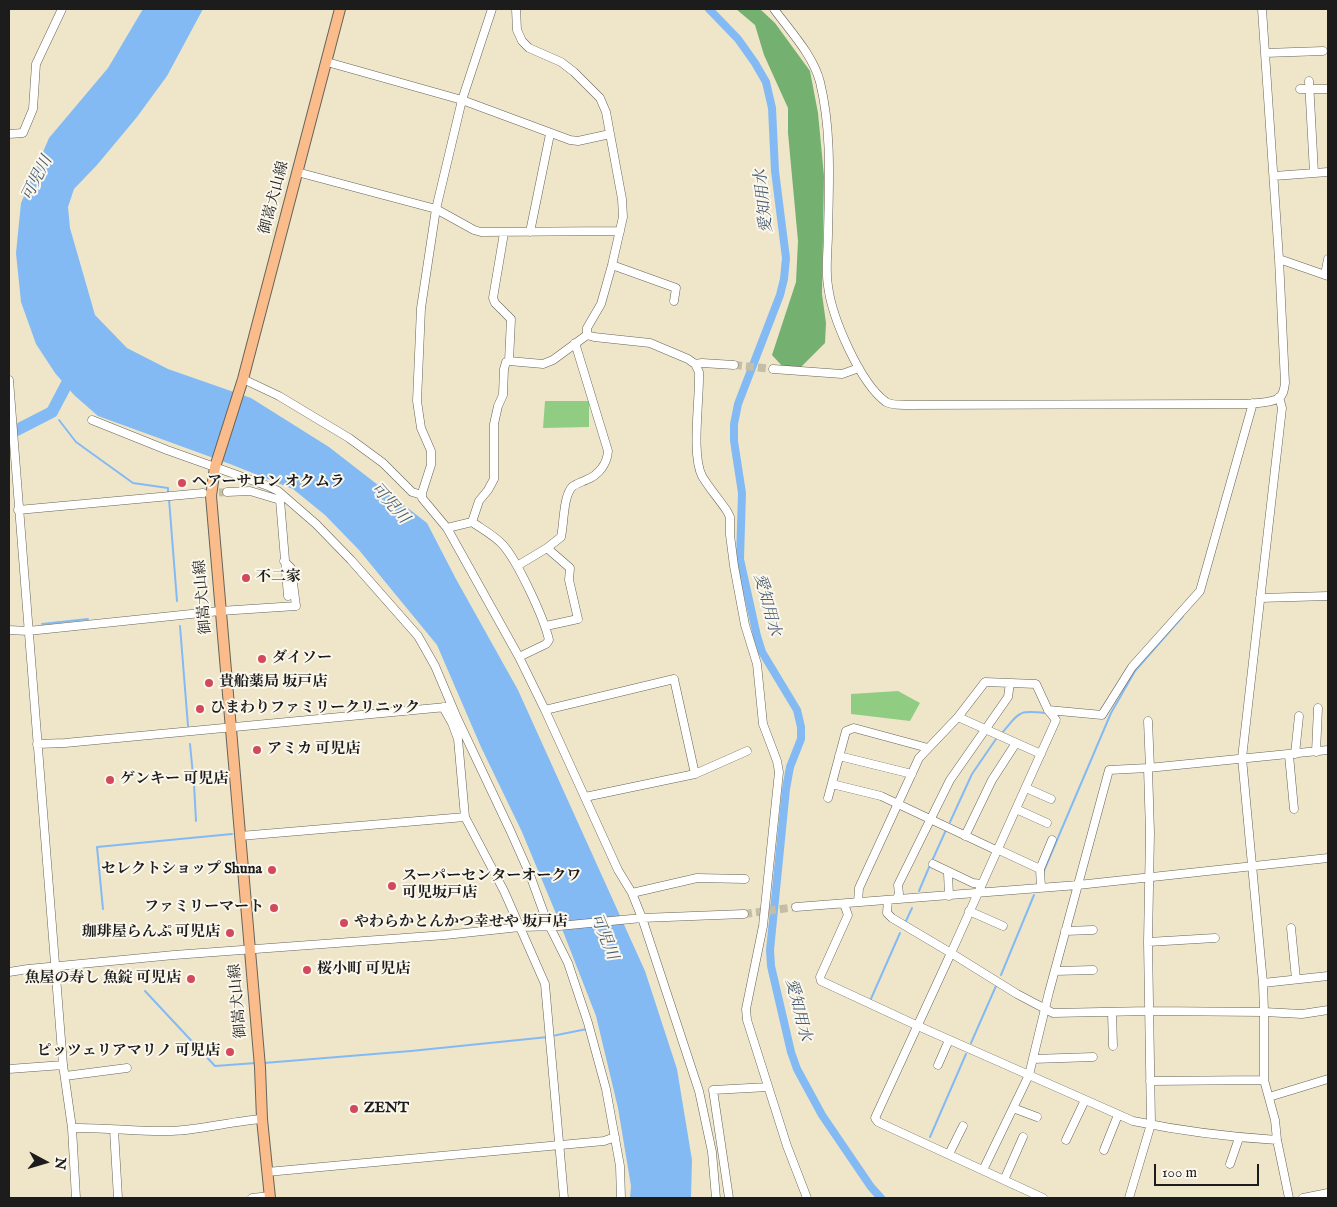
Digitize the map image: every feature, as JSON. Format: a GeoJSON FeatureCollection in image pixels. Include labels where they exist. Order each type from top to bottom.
{"type":"FeatureCollection","features":[{"type":"Feature","properties":{"kind":"main road","name":"御嵩犬山線"},"geometry":{"type":"LineString","coordinates":[[270,1197],[210,496],[215,467],[243,379],[340,9]]}},
{"type":"Feature","properties":{"kind":"street"},"geometry":{"type":"LineString","coordinates":[[9,134],[23,133],[33,110],[36,64],[62,9]]}},
{"type":"Feature","properties":{"kind":"street"},"geometry":{"type":"LineString","coordinates":[[422,495],[431,465],[431,451],[421,428],[417,401],[421,308],[436,209],[462,100],[492,9]]}},
{"type":"Feature","properties":{"kind":"street"},"geometry":{"type":"LineString","coordinates":[[516,9],[517,30],[522,41],[529,48],[561,62],[574,72],[600,98],[606,112],[622,199],[623,216],[601,304],[587,328],[587,335]]}},
{"type":"Feature","properties":{"kind":"street"},"geometry":{"type":"LineString","coordinates":[[774,9],[813,66],[820,81],[827,130],[829,169],[827,284],[839,329],[859,368],[876,392],[888,403],[904,405],[1253,403],[1274,400],[1284,392],[1279,259],[1262,9]]}},
{"type":"Feature","properties":{"kind":"street"},"geometry":{"type":"LineString","coordinates":[[1265,53],[1323,51]]}},
{"type":"Feature","properties":{"kind":"street"},"geometry":{"type":"LineString","coordinates":[[327,62],[462,100],[570,140],[578,141],[610,134]]}},
{"type":"Feature","properties":{"kind":"street"},"geometry":{"type":"LineString","coordinates":[[1309,85],[1314,173]]}},
{"type":"Feature","properties":{"kind":"street"},"geometry":{"type":"LineString","coordinates":[[1300,89],[1309,85],[1328,89]]}},
{"type":"Feature","properties":{"kind":"street"},"geometry":{"type":"LineString","coordinates":[[530,232],[550,134]]}},
{"type":"Feature","properties":{"kind":"street"},"geometry":{"type":"LineString","coordinates":[[297,172],[436,209],[481,232],[620,231]]}},
{"type":"Feature","properties":{"kind":"street"},"geometry":{"type":"LineString","coordinates":[[1274,176],[1328,172]]}},
{"type":"Feature","properties":{"kind":"street"},"geometry":{"type":"LineString","coordinates":[[472,522],[479,501],[494,479],[494,424],[498,406],[503,395],[504,366],[509,361],[511,319],[493,298],[504,233]]}},
{"type":"Feature","properties":{"kind":"street"},"geometry":{"type":"LineString","coordinates":[[1279,259],[1327,276],[1328,259]]}},
{"type":"Feature","properties":{"kind":"street"},"geometry":{"type":"LineString","coordinates":[[612,265],[676,288],[674,301]]}},
{"type":"Feature","properties":{"kind":"street"},"geometry":{"type":"LineString","coordinates":[[509,361],[543,364],[553,360],[587,335],[650,343],[695,364],[734,366]]}},
{"type":"Feature","properties":{"kind":"street"},"geometry":{"type":"LineString","coordinates":[[517,566],[548,548],[561,537],[567,500],[571,489],[573,486],[591,478],[602,468],[607,460],[608,451],[575,343]]}},
{"type":"Feature","properties":{"kind":"street"},"geometry":{"type":"LineString","coordinates":[[695,364],[699,372],[697,451],[699,467],[702,476],[730,517],[734,566],[745,625],[757,664],[763,724],[779,772],[763,926],[746,1009],[747,1020],[787,1146],[807,1198]]}},
{"type":"Feature","properties":{"kind":"street"},"geometry":{"type":"LineString","coordinates":[[773,369],[842,374],[859,368]]}},
{"type":"Feature","properties":{"kind":"street"},"geometry":{"type":"LineString","coordinates":[[243,379],[279,396],[349,438],[382,462],[412,492],[422,495],[447,528],[519,657],[618,870],[632,893],[699,1091],[712,1152],[716,1198]]}},
{"type":"Feature","properties":{"kind":"street"},"geometry":{"type":"LineString","coordinates":[[9,380],[10,421],[64,1076],[72,1128],[76,1198]]}},
{"type":"Feature","properties":{"kind":"street"},"geometry":{"type":"LineString","coordinates":[[1279,397],[1282,408],[1242,758],[1263,983],[1264,1080],[1289,1198]]}},
{"type":"Feature","properties":{"kind":"street"},"geometry":{"type":"LineString","coordinates":[[1048,710],[1102,715],[1132,667],[1200,591],[1253,403]]}},
{"type":"Feature","properties":{"kind":"street"},"geometry":{"type":"LineString","coordinates":[[92,420],[134,438],[278,491],[316,524],[352,560],[418,636],[435,666],[530,875],[546,919],[554,926],[568,963],[590,1029],[606,1089],[620,1166],[621,1198]]}},
{"type":"Feature","properties":{"kind":"street"},"geometry":{"type":"LineString","coordinates":[[272,488],[273,498]]}},
{"type":"Feature","properties":{"kind":"street"},"geometry":{"type":"LineString","coordinates":[[226,492],[250,491],[280,500],[288,596]]}},
{"type":"Feature","properties":{"kind":"street"},"geometry":{"type":"LineString","coordinates":[[18,510],[203,494]]}},
{"type":"Feature","properties":{"kind":"street"},"geometry":{"type":"LineString","coordinates":[[447,528],[472,522]]}},
{"type":"Feature","properties":{"kind":"street"},"geometry":{"type":"LineString","coordinates":[[472,522],[503,545],[517,566],[546,626],[549,640],[546,644],[519,657]]}},
{"type":"Feature","properties":{"kind":"street"},"geometry":{"type":"LineString","coordinates":[[546,626],[578,618],[568,580],[570,568],[548,548]]}},
{"type":"Feature","properties":{"kind":"street"},"geometry":{"type":"LineString","coordinates":[[9,630],[28,631],[220,611],[296,606],[291,568],[284,561]]}},
{"type":"Feature","properties":{"kind":"street"},"geometry":{"type":"LineString","coordinates":[[1260,598],[1328,596]]}},
{"type":"Feature","properties":{"kind":"street"},"geometry":{"type":"LineString","coordinates":[[545,710],[674,679],[695,774]]}},
{"type":"Feature","properties":{"kind":"street"},"geometry":{"type":"LineString","coordinates":[[858,902],[859,888],[919,758],[958,717],[985,682],[1036,684],[1048,710],[1056,720],[876,1118],[878,1122],[1043,1198]]}},
{"type":"Feature","properties":{"kind":"street"},"geometry":{"type":"LineString","coordinates":[[897,898],[900,894],[898,885],[950,780],[1008,697],[1010,683]]}},
{"type":"Feature","properties":{"kind":"street"},"geometry":{"type":"LineString","coordinates":[[37,744],[66,743],[443,708],[452,705]]}},
{"type":"Feature","properties":{"kind":"street"},"geometry":{"type":"LineString","coordinates":[[443,708],[452,723],[458,739],[464,817],[504,891],[545,984],[564,1198]]}},
{"type":"Feature","properties":{"kind":"street"},"geometry":{"type":"LineString","coordinates":[[1316,752],[1318,708]]}},
{"type":"Feature","properties":{"kind":"street"},"geometry":{"type":"LineString","coordinates":[[1294,808],[1292,755],[1299,716]]}},
{"type":"Feature","properties":{"kind":"street"},"geometry":{"type":"LineString","coordinates":[[958,717],[1041,754]]}},
{"type":"Feature","properties":{"kind":"street"},"geometry":{"type":"LineString","coordinates":[[1129,1198],[1151,1124],[1148,942],[1150,833],[1148,721]]}},
{"type":"Feature","properties":{"kind":"street"},"geometry":{"type":"LineString","coordinates":[[828,798],[846,731],[854,728],[928,748]]}},
{"type":"Feature","properties":{"kind":"street"},"geometry":{"type":"LineString","coordinates":[[965,836],[992,780],[1016,743]]}},
{"type":"Feature","properties":{"kind":"street"},"geometry":{"type":"LineString","coordinates":[[983,1170],[1029,1075],[1054,971],[1109,770],[1292,755],[1328,750]]}},
{"type":"Feature","properties":{"kind":"street"},"geometry":{"type":"LineString","coordinates":[[584,797],[695,774],[747,751]]}},
{"type":"Feature","properties":{"kind":"street"},"geometry":{"type":"LineString","coordinates":[[839,756],[912,774]]}},
{"type":"Feature","properties":{"kind":"street"},"geometry":{"type":"LineString","coordinates":[[832,784],[880,796],[898,803],[965,836],[1040,868]]}},
{"type":"Feature","properties":{"kind":"street"},"geometry":{"type":"LineString","coordinates":[[1026,788],[1051,799]]}},
{"type":"Feature","properties":{"kind":"street"},"geometry":{"type":"LineString","coordinates":[[1016,809],[1047,823]]}},
{"type":"Feature","properties":{"kind":"street"},"geometry":{"type":"LineString","coordinates":[[240,836],[464,817]]}},
{"type":"Feature","properties":{"kind":"street"},"geometry":{"type":"LineString","coordinates":[[1040,888],[1040,868],[1052,840]]}},
{"type":"Feature","properties":{"kind":"street"},"geometry":{"type":"LineString","coordinates":[[796,907],[1078,885],[1328,858]]}},
{"type":"Feature","properties":{"kind":"street"},"geometry":{"type":"LineString","coordinates":[[933,864],[973,883],[982,884]]}},
{"type":"Feature","properties":{"kind":"street"},"geometry":{"type":"LineString","coordinates":[[948,872],[950,896]]}},
{"type":"Feature","properties":{"kind":"street"},"geometry":{"type":"LineString","coordinates":[[632,893],[697,878],[745,879]]}},
{"type":"Feature","properties":{"kind":"street"},"geometry":{"type":"LineString","coordinates":[[888,900],[887,913],[892,918],[1045,1010],[1058,1013],[1149,1011],[1302,1014],[1328,1010]]}},
{"type":"Feature","properties":{"kind":"street"},"geometry":{"type":"LineString","coordinates":[[844,904],[848,915],[820,977],[821,981],[1133,1121],[1239,1138],[1277,1140]]}},
{"type":"Feature","properties":{"kind":"street"},"geometry":{"type":"LineString","coordinates":[[970,911],[1003,926]]}},
{"type":"Feature","properties":{"kind":"street"},"geometry":{"type":"LineString","coordinates":[[9,972],[174,955],[642,918],[744,914]]}},
{"type":"Feature","properties":{"kind":"street"},"geometry":{"type":"LineString","coordinates":[[1291,928],[1296,979]]}},
{"type":"Feature","properties":{"kind":"street"},"geometry":{"type":"LineString","coordinates":[[1066,931],[1093,930]]}},
{"type":"Feature","properties":{"kind":"street"},"geometry":{"type":"LineString","coordinates":[[1148,942],[1215,938]]}},
{"type":"Feature","properties":{"kind":"street"},"geometry":{"type":"LineString","coordinates":[[1054,971],[1094,970]]}},
{"type":"Feature","properties":{"kind":"street"},"geometry":{"type":"LineString","coordinates":[[1263,983],[1328,976]]}},
{"type":"Feature","properties":{"kind":"street"},"geometry":{"type":"LineString","coordinates":[[1112,1012],[1113,1046]]}},
{"type":"Feature","properties":{"kind":"street"},"geometry":{"type":"LineString","coordinates":[[938,1065],[950,1040]]}},
{"type":"Feature","properties":{"kind":"street"},"geometry":{"type":"LineString","coordinates":[[1033,1059],[1093,1057]]}},
{"type":"Feature","properties":{"kind":"street"},"geometry":{"type":"LineString","coordinates":[[9,1069],[64,1065]]}},
{"type":"Feature","properties":{"kind":"street"},"geometry":{"type":"LineString","coordinates":[[64,1076],[127,1068]]}},
{"type":"Feature","properties":{"kind":"street"},"geometry":{"type":"LineString","coordinates":[[1269,1097],[1328,1079]]}},
{"type":"Feature","properties":{"kind":"street"},"geometry":{"type":"LineString","coordinates":[[1150,1081],[1264,1080]]}},
{"type":"Feature","properties":{"kind":"street"},"geometry":{"type":"LineString","coordinates":[[729,1198],[713,1090],[768,1087]]}},
{"type":"Feature","properties":{"kind":"street"},"geometry":{"type":"LineString","coordinates":[[1066,1140],[1086,1100]]}},
{"type":"Feature","properties":{"kind":"street"},"geometry":{"type":"LineString","coordinates":[[1013,1108],[1037,1117]]}},
{"type":"Feature","properties":{"kind":"street"},"geometry":{"type":"LineString","coordinates":[[1104,1150],[1118,1115]]}},
{"type":"Feature","properties":{"kind":"street"},"geometry":{"type":"LineString","coordinates":[[72,1128],[96,1127],[135,1132],[173,1131],[262,1119]]}},
{"type":"Feature","properties":{"kind":"street"},"geometry":{"type":"LineString","coordinates":[[949,1154],[963,1126]]}},
{"type":"Feature","properties":{"kind":"street"},"geometry":{"type":"LineString","coordinates":[[114,1130],[118,1198]]}},
{"type":"Feature","properties":{"kind":"street"},"geometry":{"type":"LineString","coordinates":[[267,1172],[604,1141],[615,1137]]}},
{"type":"Feature","properties":{"kind":"street"},"geometry":{"type":"LineString","coordinates":[[1004,1180],[1023,1137]]}},
{"type":"Feature","properties":{"kind":"street"},"geometry":{"type":"LineString","coordinates":[[1230,1164],[1239,1138]]}},
{"type":"Feature","properties":{"kind":"street"},"geometry":{"type":"LineString","coordinates":[[1303,1198],[1328,1193]]}},
{"type":"Feature","properties":{"kind":"street"},"geometry":{"type":"LineString","coordinates":[[252,1198],[270,1197]]}},
{"type":"Feature","properties":{"kind":"green space"},"geometry":{"type":"Polygon","coordinates":[[[736,9],[760,9],[775,23],[810,71],[818,113],[824,176],[822,294],[826,323],[825,343],[801,367],[783,367],[772,355],[796,282],[798,241],[788,133],[788,108],[764,55],[755,25],[736,9]]]}},
{"type":"Feature","properties":{"kind":"green space"},"geometry":{"type":"Polygon","coordinates":[[[545,401],[589,401],[589,427],[543,428],[545,401]]]}},
{"type":"Feature","properties":{"kind":"green space"},"geometry":{"type":"Polygon","coordinates":[[[898,691],[920,703],[910,721],[851,714],[851,694],[898,691]]]}},
{"type":"Feature","properties":{"kind":"water","name":"可児川"},"geometry":{"type":"Polygon","coordinates":[[[143,9],[203,9],[167,76],[137,117],[97,165],[74,189],[68,207],[70,228],[95,315],[127,348],[168,369],[251,398],[329,447],[427,523],[518,690],[645,971],[677,1069],[692,1160],[691,1198],[630,1198],[631,1186],[618,1108],[596,1016],[522,832],[481,747],[437,645],[359,550],[325,515],[293,489],[98,416],[74,395],[55,373],[36,344],[21,302],[16,253],[21,203],[49,138],[108,68],[143,9]]]}},
{"type":"Feature","properties":{"kind":"waterway","name":"愛知用水"},"geometry":{"type":"LineString","coordinates":[[709,9],[738,39],[766,82],[772,108],[775,171],[786,258],[780,295],[738,404],[734,424],[734,441],[742,493],[740,559],[757,636],[762,652],[797,710],[801,727],[801,739],[790,767],[786,789],[770,950],[771,966],[791,1052],[797,1069],[822,1115],[871,1187],[881,1198]]}},
{"type":"Feature","properties":{"kind":"waterway"},"geometry":{"type":"LineString","coordinates":[[9,434],[52,412],[74,370]]}},
{"type":"Feature","properties":{"kind":"waterway"},"geometry":{"type":"LineString","coordinates":[[59,420],[76,442],[133,483],[168,488],[168,494]]}},
{"type":"Feature","properties":{"kind":"waterway"},"geometry":{"type":"LineString","coordinates":[[169,499],[177,601]]}},
{"type":"Feature","properties":{"kind":"waterway"},"geometry":{"type":"LineString","coordinates":[[1043,873],[1111,713],[1135,671],[1183,616]]}},
{"type":"Feature","properties":{"kind":"waterway"},"geometry":{"type":"LineString","coordinates":[[42,624],[88,619]]}},
{"type":"Feature","properties":{"kind":"waterway"},"geometry":{"type":"LineString","coordinates":[[180,626],[188,726]]}},
{"type":"Feature","properties":{"kind":"waterway"},"geometry":{"type":"LineString","coordinates":[[1002,733],[1016,717],[1024,712],[1046,713]]}},
{"type":"Feature","properties":{"kind":"waterway"},"geometry":{"type":"LineString","coordinates":[[950,822],[972,774],[996,739]]}},
{"type":"Feature","properties":{"kind":"waterway"},"geometry":{"type":"LineString","coordinates":[[190,744],[193,775]]}},
{"type":"Feature","properties":{"kind":"waterway"},"geometry":{"type":"LineString","coordinates":[[194,784],[196,821]]}},
{"type":"Feature","properties":{"kind":"waterway"},"geometry":{"type":"LineString","coordinates":[[932,861],[946,830]]}},
{"type":"Feature","properties":{"kind":"waterway"},"geometry":{"type":"LineString","coordinates":[[103,909],[97,847],[232,834]]}},
{"type":"Feature","properties":{"kind":"waterway"},"geometry":{"type":"LineString","coordinates":[[919,891],[930,865]]}},
{"type":"Feature","properties":{"kind":"waterway"},"geometry":{"type":"LineString","coordinates":[[1001,975],[1034,895]]}},
{"type":"Feature","properties":{"kind":"waterway"},"geometry":{"type":"LineString","coordinates":[[906,921],[912,908]]}},
{"type":"Feature","properties":{"kind":"waterway"},"geometry":{"type":"LineString","coordinates":[[870,1001],[900,933]]}},
{"type":"Feature","properties":{"kind":"waterway"},"geometry":{"type":"LineString","coordinates":[[971,1043],[996,986]]}},
{"type":"Feature","properties":{"kind":"waterway"},"geometry":{"type":"LineString","coordinates":[[145,991],[215,1066],[256,1063]]}},
{"type":"Feature","properties":{"kind":"waterway"},"geometry":{"type":"LineString","coordinates":[[552,1036],[587,1029]]}},
{"type":"Feature","properties":{"kind":"waterway"},"geometry":{"type":"LineString","coordinates":[[264,1063],[548,1037]]}},
{"type":"Feature","properties":{"kind":"waterway"},"geometry":{"type":"LineString","coordinates":[[930,1137],[966,1054]]}},
{"type":"Feature","properties":{"kind":"tunnel"},"geometry":{"type":"LineString","coordinates":[[734,365],[773,369]]}},
{"type":"Feature","properties":{"kind":"tunnel"},"geometry":{"type":"LineString","coordinates":[[207,493],[227,492]]}},
{"type":"Feature","properties":{"kind":"tunnel"},"geometry":{"type":"LineString","coordinates":[[744,914],[796,907]]}},
{"type":"Feature","properties":{"kind":"place","name":"ヘアーサロン オクムラ"},"geometry":{"type":"Point","coordinates":[182,483]}},
{"type":"Feature","properties":{"kind":"place","name":"不二家"},"geometry":{"type":"Point","coordinates":[246,578]}},
{"type":"Feature","properties":{"kind":"place","name":"ダイソー"},"geometry":{"type":"Point","coordinates":[262,659]}},
{"type":"Feature","properties":{"kind":"place","name":"貴船薬局 坂戸店"},"geometry":{"type":"Point","coordinates":[209,683]}},
{"type":"Feature","properties":{"kind":"place","name":"ひまわりファミリークリニック"},"geometry":{"type":"Point","coordinates":[200,709]}},
{"type":"Feature","properties":{"kind":"place","name":"アミカ 可児店"},"geometry":{"type":"Point","coordinates":[257,750]}},
{"type":"Feature","properties":{"kind":"place","name":"ゲンキー 可児店"},"geometry":{"type":"Point","coordinates":[110,780]}},
{"type":"Feature","properties":{"kind":"place","name":"セレクトショップ Shuna"},"geometry":{"type":"Point","coordinates":[272,870]}},
{"type":"Feature","properties":{"kind":"place","name":"スーパーセンターオークワ 可児坂戸店"},"geometry":{"type":"Point","coordinates":[392,886]}},
{"type":"Feature","properties":{"kind":"place","name":"ファミリーマート"},"geometry":{"type":"Point","coordinates":[274,908]}},
{"type":"Feature","properties":{"kind":"place","name":"やわらかとんかつ幸せや 坂戸店"},"geometry":{"type":"Point","coordinates":[344,923]}},
{"type":"Feature","properties":{"kind":"place","name":"珈琲屋らんぷ 可児店"},"geometry":{"type":"Point","coordinates":[230,933]}},
{"type":"Feature","properties":{"kind":"place","name":"桜小町 可児店"},"geometry":{"type":"Point","coordinates":[307,970]}},
{"type":"Feature","properties":{"kind":"place","name":"魚屋の寿し 魚錠 可児店"},"geometry":{"type":"Point","coordinates":[191,979]}},
{"type":"Feature","properties":{"kind":"place","name":"ピッツェリアマリノ 可児店"},"geometry":{"type":"Point","coordinates":[230,1052]}},
{"type":"Feature","properties":{"kind":"place","name":"ZENT"},"geometry":{"type":"Point","coordinates":[354,1109]}}]}
